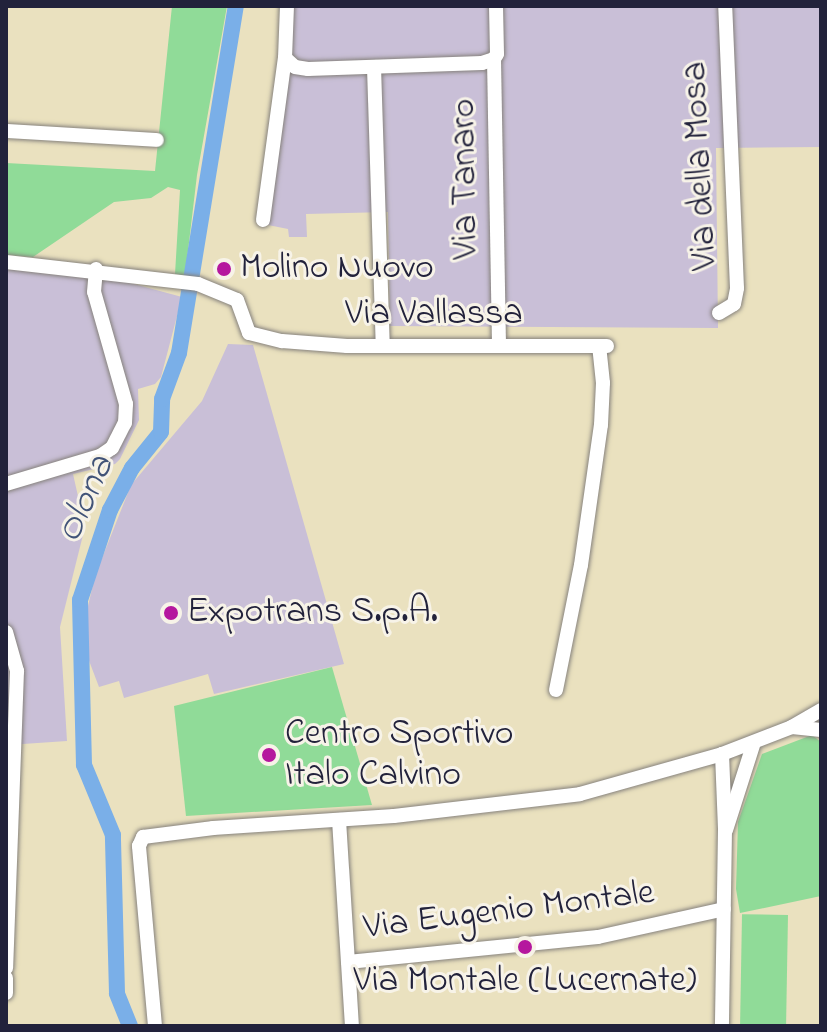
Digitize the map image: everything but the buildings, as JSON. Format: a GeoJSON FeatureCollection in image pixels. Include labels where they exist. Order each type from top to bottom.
{"type":"FeatureCollection","features":[{"type":"Feature","properties":{"kind":"street"},"geometry":{"type":"LineString","coordinates":[[263,220],[285,58],[287,6]]}},
{"type":"Feature","properties":{"kind":"street","name":"Via Tanaro"},"geometry":{"type":"LineString","coordinates":[[496,6],[498,48],[494,59],[499,345]]}},
{"type":"Feature","properties":{"kind":"street","name":"Via della Mosa"},"geometry":{"type":"LineString","coordinates":[[719,313],[734,304],[737,288],[725,6]]}},
{"type":"Feature","properties":{"kind":"street","name":"Via Tanaro"},"geometry":{"type":"LineString","coordinates":[[285,58],[300,69],[482,63],[494,59]]}},
{"type":"Feature","properties":{"kind":"street"},"geometry":{"type":"LineString","coordinates":[[374,67],[383,346]]}},
{"type":"Feature","properties":{"kind":"street"},"geometry":{"type":"LineString","coordinates":[[6,131],[157,140]]}},
{"type":"Feature","properties":{"kind":"street"},"geometry":{"type":"LineString","coordinates":[[6,262],[96,269],[94,292],[126,404],[125,423],[112,448],[100,456],[6,484]]}},
{"type":"Feature","properties":{"kind":"street","name":"Via Vallassa"},"geometry":{"type":"LineString","coordinates":[[96,269],[198,284],[237,300],[246,331],[252,335],[311,345],[603,346],[601,425],[581,565],[556,690]]}},
{"type":"Feature","properties":{"kind":"street"},"geometry":{"type":"LineString","coordinates":[[6,632],[17,671],[10,752],[6,968]]}},
{"type":"Feature","properties":{"kind":"street"},"geometry":{"type":"LineString","coordinates":[[155,1026],[141,839],[146,836],[339,820],[580,794],[722,754],[792,727],[821,710]]}},
{"type":"Feature","properties":{"kind":"street"},"geometry":{"type":"LineString","coordinates":[[792,727],[821,730]]}},
{"type":"Feature","properties":{"kind":"street"},"geometry":{"type":"LineString","coordinates":[[725,830],[754,742]]}},
{"type":"Feature","properties":{"kind":"street"},"geometry":{"type":"LineString","coordinates":[[722,754],[725,830],[722,1026]]}},
{"type":"Feature","properties":{"kind":"street"},"geometry":{"type":"LineString","coordinates":[[339,820],[352,1026]]}},
{"type":"Feature","properties":{"kind":"street","name":"Via Eugenio Montale"},"geometry":{"type":"LineString","coordinates":[[348,962],[598,937],[724,909]]}},
{"type":"Feature","properties":{"kind":"street"},"geometry":{"type":"LineString","coordinates":[[6,978],[6,993]]}},
{"type":"Feature","properties":{"kind":"shaded area"},"geometry":{"type":"Polygon","coordinates":[[[292,6],[821,6],[821,147],[716,148],[718,328],[390,326],[388,212],[306,214],[307,237],[289,237],[288,229],[268,225],[292,6]]]}},
{"type":"Feature","properties":{"kind":"shaded area"},"geometry":{"type":"Polygon","coordinates":[[[6,269],[123,281],[182,297],[161,377],[155,384],[138,389],[139,420],[120,459],[115,464],[73,474],[85,527],[60,627],[67,741],[8,745],[6,765],[6,269]]]}},
{"type":"Feature","properties":{"kind":"shaded area"},"geometry":{"type":"Polygon","coordinates":[[[228,344],[253,345],[344,664],[214,694],[208,674],[124,698],[119,681],[99,687],[88,658],[88,606],[95,576],[131,485],[202,401],[228,344]]]}},
{"type":"Feature","properties":{"kind":"green space"},"geometry":{"type":"Polygon","coordinates":[[[172,6],[227,6],[197,175],[185,276],[175,274],[180,190],[168,187],[151,198],[114,202],[33,257],[6,255],[6,163],[155,171],[172,6]]]}},
{"type":"Feature","properties":{"kind":"green space","name":"Centro Sportivo Italo Calvino"},"geometry":{"type":"Polygon","coordinates":[[[332,667],[372,805],[186,816],[174,706],[332,667]]]}},
{"type":"Feature","properties":{"kind":"green space"},"geometry":{"type":"Polygon","coordinates":[[[812,735],[821,742],[821,896],[740,913],[736,889],[738,822],[762,754],[812,735]]]}},
{"type":"Feature","properties":{"kind":"green space"},"geometry":{"type":"Polygon","coordinates":[[[742,914],[788,915],[786,1026],[740,1025],[742,914]]]}},
{"type":"Feature","properties":{"kind":"waterway","name":"Olona"},"geometry":{"type":"LineString","coordinates":[[130,1026],[117,993],[113,835],[84,765],[80,600],[110,510],[132,468],[161,432],[162,399],[179,353],[236,6]]}},
{"type":"Feature","properties":{"kind":"place","name":"Molino Nuovo"},"geometry":{"type":"Point","coordinates":[224,269]}},
{"type":"Feature","properties":{"kind":"place","name":"Expotrans S.p.A."},"geometry":{"type":"Point","coordinates":[171,613]}},
{"type":"Feature","properties":{"kind":"place","name":"Centro Sportivo Italo Calvino"},"geometry":{"type":"Point","coordinates":[269,755]}},
{"type":"Feature","properties":{"kind":"place","name":"Via Montale (Lucernate)"},"geometry":{"type":"Point","coordinates":[525,947]}}]}
